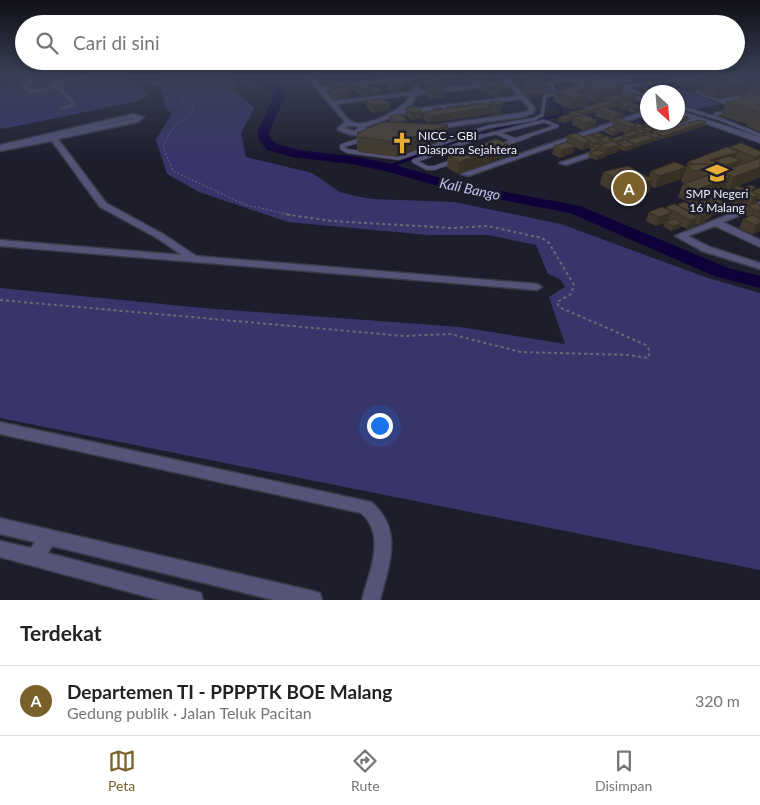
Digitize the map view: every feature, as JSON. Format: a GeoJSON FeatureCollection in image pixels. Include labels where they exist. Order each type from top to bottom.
{"type":"FeatureCollection","features":[{"type":"Feature","properties":{"kind":"street"},"geometry":{"type":"LineString","coordinates":[[332,104],[350,124],[371,135],[384,133]]}},
{"type":"Feature","properties":{"kind":"street"},"geometry":{"type":"LineString","coordinates":[[350,124],[342,126],[340,129],[348,132],[359,129],[397,113],[408,104]]}},
{"type":"Feature","properties":{"kind":"street"},"geometry":{"type":"LineString","coordinates":[[397,113],[468,104]]}},
{"type":"Feature","properties":{"kind":"street"},"geometry":{"type":"LineString","coordinates":[[423,128],[526,114],[531,112],[532,108],[529,104]]}},
{"type":"Feature","properties":{"kind":"street"},"geometry":{"type":"LineString","coordinates":[[685,114],[759,137]]}},
{"type":"Feature","properties":{"kind":"street"},"geometry":{"type":"LineString","coordinates":[[466,174],[640,115]]}},
{"type":"Feature","properties":{"kind":"street"},"geometry":{"type":"LineString","coordinates":[[563,163],[698,119]]}},
{"type":"Feature","properties":{"kind":"street"},"geometry":{"type":"LineString","coordinates":[[0,148],[128,120]]}},
{"type":"Feature","properties":{"kind":"street"},"geometry":{"type":"LineString","coordinates":[[53,137],[96,197],[108,209],[160,236],[194,258]]}},
{"type":"Feature","properties":{"kind":"street"},"geometry":{"type":"LineString","coordinates":[[760,205],[680,236],[706,249],[760,266]]}},
{"type":"Feature","properties":{"kind":"street"},"geometry":{"type":"LineString","coordinates":[[715,222],[760,244]]}},
{"type":"Feature","properties":{"kind":"street"},"geometry":{"type":"LineString","coordinates":[[0,243],[537,287]]}},
{"type":"Feature","properties":{"kind":"street"},"geometry":{"type":"LineString","coordinates":[[0,428],[365,507],[379,518],[383,531],[383,546],[371,600]]}},
{"type":"Feature","properties":{"kind":"street"},"geometry":{"type":"LineString","coordinates":[[0,526],[313,600]]}},
{"type":"Feature","properties":{"kind":"street"},"geometry":{"type":"LineString","coordinates":[[34,558],[48,537]]}},
{"type":"Feature","properties":{"kind":"street"},"geometry":{"type":"LineString","coordinates":[[0,549],[194,600]]}},
{"type":"Feature","properties":{"kind":"lane"},"geometry":{"type":"LineString","coordinates":[[61,108],[71,104]]}},
{"type":"Feature","properties":{"kind":"lane"},"geometry":{"type":"LineString","coordinates":[[367,138],[346,143],[341,147],[347,151],[399,158],[485,128],[541,117],[543,104]]}},
{"type":"Feature","properties":{"kind":"lane"},"geometry":{"type":"LineString","coordinates":[[717,118],[716,114],[733,109],[725,104]]}},
{"type":"Feature","properties":{"kind":"lane"},"geometry":{"type":"LineString","coordinates":[[685,108],[717,118],[759,137]]}},
{"type":"Feature","properties":{"kind":"lane"},"geometry":{"type":"LineString","coordinates":[[544,121],[557,125],[433,168],[427,168],[414,162],[426,156],[496,132],[544,121]]}},
{"type":"Feature","properties":{"kind":"lane"},"geometry":{"type":"LineString","coordinates":[[485,128],[515,140]]}},
{"type":"Feature","properties":{"kind":"shaded area"},"geometry":{"type":"Polygon","coordinates":[[[0,104],[124,104],[2,129],[0,126],[0,104]]]}},
{"type":"Feature","properties":{"kind":"shaded area"},"geometry":{"type":"Polygon","coordinates":[[[165,104],[250,104],[254,108],[241,133],[246,157],[312,173],[340,192],[373,199],[454,202],[561,224],[705,277],[760,293],[760,570],[0,418],[0,288],[203,308],[460,327],[565,344],[549,297],[565,287],[560,279],[548,274],[536,245],[488,235],[428,235],[288,222],[199,192],[167,174],[156,140],[172,113],[166,109],[165,104]]]}},
{"type":"Feature","properties":{"kind":"shaded area"},"geometry":{"type":"Polygon","coordinates":[[[685,104],[721,104],[695,109],[685,105],[685,104]]]}},
{"type":"Feature","properties":{"kind":"building"},"geometry":{"type":"Polygon","coordinates":[[[478,104],[486,104],[491,107],[429,116],[424,112],[478,104]]]}},
{"type":"Feature","properties":{"kind":"building"},"geometry":{"type":"Polygon","coordinates":[[[596,104],[613,104],[582,113],[576,111],[585,110],[583,108],[596,104]]]}},
{"type":"Feature","properties":{"kind":"building"},"geometry":{"type":"Polygon","coordinates":[[[635,104],[640,106],[640,108],[635,109],[629,107],[633,106],[630,105],[625,107],[620,105],[635,104]]]}},
{"type":"Feature","properties":{"kind":"building"},"geometry":{"type":"Polygon","coordinates":[[[733,104],[760,104],[760,115],[751,112],[757,111],[733,104]]]}},
{"type":"Feature","properties":{"kind":"building"},"geometry":{"type":"Polygon","coordinates":[[[415,106],[422,111],[412,113],[405,108],[415,106]]]}},
{"type":"Feature","properties":{"kind":"building"},"geometry":{"type":"Polygon","coordinates":[[[491,107],[495,107],[501,110],[494,111],[491,107]]]}},
{"type":"Feature","properties":{"kind":"building"},"geometry":{"type":"Polygon","coordinates":[[[603,107],[621,113],[615,115],[597,109],[603,107]]]}},
{"type":"Feature","properties":{"kind":"building"},"geometry":{"type":"Polygon","coordinates":[[[574,111],[583,114],[578,116],[569,113],[574,111]]]}},
{"type":"Feature","properties":{"kind":"building"},"geometry":{"type":"Polygon","coordinates":[[[400,114],[407,120],[397,122],[390,116],[400,114]]]}},
{"type":"Feature","properties":{"kind":"building"},"geometry":{"type":"Polygon","coordinates":[[[566,115],[572,117],[565,119],[559,117],[566,115]]]}},
{"type":"Feature","properties":{"kind":"building"},"geometry":{"type":"Polygon","coordinates":[[[584,115],[597,120],[586,123],[573,118],[584,115]]]}},
{"type":"Feature","properties":{"kind":"building"},"geometry":{"type":"Polygon","coordinates":[[[620,118],[637,125],[630,127],[614,120],[620,118]]]}},
{"type":"Feature","properties":{"kind":"building"},"geometry":{"type":"Polygon","coordinates":[[[701,120],[706,122],[685,129],[685,124],[701,120]]]}},
{"type":"Feature","properties":{"kind":"building"},"geometry":{"type":"Polygon","coordinates":[[[384,122],[448,125],[397,142],[359,137],[357,133],[384,122]]]}},
{"type":"Feature","properties":{"kind":"building"},"geometry":{"type":"Polygon","coordinates":[[[612,127],[620,131],[614,132],[605,129],[612,127]]]}},
{"type":"Feature","properties":{"kind":"building"},"geometry":{"type":"Polygon","coordinates":[[[640,129],[647,131],[642,133],[636,131],[640,129]]]}},
{"type":"Feature","properties":{"kind":"building"},"geometry":{"type":"Polygon","coordinates":[[[666,130],[681,130],[663,136],[656,133],[666,130]]]}},
{"type":"Feature","properties":{"kind":"building"},"geometry":{"type":"Polygon","coordinates":[[[633,131],[639,133],[628,137],[622,135],[633,131]]]}},
{"type":"Feature","properties":{"kind":"building"},"geometry":{"type":"Polygon","coordinates":[[[575,133],[591,140],[584,143],[567,136],[575,133]]]}},
{"type":"Feature","properties":{"kind":"building"},"geometry":{"type":"Polygon","coordinates":[[[653,133],[661,136],[656,138],[649,135],[653,133]]]}},
{"type":"Feature","properties":{"kind":"building"},"geometry":{"type":"Polygon","coordinates":[[[591,134],[604,135],[598,137],[591,134]]]}},
{"type":"Feature","properties":{"kind":"building"},"geometry":{"type":"Polygon","coordinates":[[[589,135],[601,141],[594,143],[583,137],[589,135]]]}},
{"type":"Feature","properties":{"kind":"building"},"geometry":{"type":"Polygon","coordinates":[[[646,135],[654,138],[635,144],[627,140],[646,135]]]}},
{"type":"Feature","properties":{"kind":"building"},"geometry":{"type":"Polygon","coordinates":[[[607,136],[611,138],[608,139],[615,142],[606,143],[600,139],[607,136]]]}},
{"type":"Feature","properties":{"kind":"building"},"geometry":{"type":"Polygon","coordinates":[[[620,136],[625,138],[616,141],[611,139],[620,136]]]}},
{"type":"Feature","properties":{"kind":"building"},"geometry":{"type":"Polygon","coordinates":[[[496,139],[508,144],[459,162],[448,156],[496,139]]]}},
{"type":"Feature","properties":{"kind":"building"},"geometry":{"type":"Polygon","coordinates":[[[612,141],[620,145],[607,148],[600,145],[612,141]]]}},
{"type":"Feature","properties":{"kind":"building"},"geometry":{"type":"Polygon","coordinates":[[[567,142],[575,146],[562,150],[554,146],[567,142]]]}},
{"type":"Feature","properties":{"kind":"building"},"geometry":{"type":"Polygon","coordinates":[[[628,142],[634,145],[625,147],[619,145],[628,142]]]}},
{"type":"Feature","properties":{"kind":"building"},"geometry":{"type":"Polygon","coordinates":[[[741,143],[760,151],[760,155],[755,157],[730,147],[741,143]]]}},
{"type":"Feature","properties":{"kind":"building"},"geometry":{"type":"Polygon","coordinates":[[[601,145],[595,148],[591,146],[601,145]]]}},
{"type":"Feature","properties":{"kind":"building"},"geometry":{"type":"Polygon","coordinates":[[[727,147],[738,152],[710,160],[729,169],[760,158],[760,167],[734,177],[714,169],[710,164],[693,164],[688,162],[727,147]]]}},
{"type":"Feature","properties":{"kind":"building"},"geometry":{"type":"Polygon","coordinates":[[[598,150],[606,153],[597,156],[589,153],[598,150]]]}},
{"type":"Feature","properties":{"kind":"building"},"geometry":{"type":"Polygon","coordinates":[[[729,156],[741,160],[727,165],[715,161],[729,156]]]}},
{"type":"Feature","properties":{"kind":"building"},"geometry":{"type":"Polygon","coordinates":[[[675,162],[686,167],[659,176],[651,171],[675,162]]]}},
{"type":"Feature","properties":{"kind":"building"},"geometry":{"type":"Polygon","coordinates":[[[710,164],[715,169],[693,171],[687,165],[710,164]]]}},
{"type":"Feature","properties":{"kind":"building"},"geometry":{"type":"Polygon","coordinates":[[[628,166],[653,180],[628,186],[603,172],[628,166]]]}},
{"type":"Feature","properties":{"kind":"building"},"geometry":{"type":"Polygon","coordinates":[[[718,172],[730,177],[696,190],[683,184],[718,172]]]}},
{"type":"Feature","properties":{"kind":"building"},"geometry":{"type":"Polygon","coordinates":[[[751,185],[756,188],[748,190],[743,188],[751,185]]]}},
{"type":"Feature","properties":{"kind":"building"},"geometry":{"type":"Polygon","coordinates":[[[738,186],[759,195],[754,197],[733,188],[738,186]]]}},
{"type":"Feature","properties":{"kind":"building"},"geometry":{"type":"Polygon","coordinates":[[[760,188],[760,195],[752,191],[760,188]]]}},
{"type":"Feature","properties":{"kind":"building"},"geometry":{"type":"Polygon","coordinates":[[[728,191],[744,200],[738,201],[722,193],[728,191]]]}},
{"type":"Feature","properties":{"kind":"building"},"geometry":{"type":"Polygon","coordinates":[[[713,197],[736,207],[732,209],[709,199],[713,197]]]}},
{"type":"Feature","properties":{"kind":"building"},"geometry":{"type":"Polygon","coordinates":[[[704,200],[722,208],[717,210],[699,202],[704,200]]]}},
{"type":"Feature","properties":{"kind":"building"},"geometry":{"type":"Polygon","coordinates":[[[695,201],[715,209],[710,212],[690,204],[695,201]]]}},
{"type":"Feature","properties":{"kind":"building"},"geometry":{"type":"Polygon","coordinates":[[[684,202],[708,214],[701,216],[677,205],[684,202]]]}},
{"type":"Feature","properties":{"kind":"building"},"geometry":{"type":"Polygon","coordinates":[[[756,203],[760,205],[760,212],[748,206],[756,203]]]}},
{"type":"Feature","properties":{"kind":"building"},"geometry":{"type":"Polygon","coordinates":[[[674,204],[698,217],[690,220],[666,207],[674,204]]]}},
{"type":"Feature","properties":{"kind":"building"},"geometry":{"type":"Polygon","coordinates":[[[662,207],[672,212],[659,217],[649,212],[662,207]]]}},
{"type":"Feature","properties":{"kind":"building"},"geometry":{"type":"Polygon","coordinates":[[[752,215],[760,219],[760,223],[756,225],[743,219],[752,215]]]}},
{"type":"Feature","properties":{"kind":"building"},"geometry":{"type":"Polygon","coordinates":[[[674,219],[682,223],[673,226],[665,222],[674,219]]]}},
{"type":"Feature","properties":{"kind":"waterway","name":"Kali Bango"},"geometry":{"type":"LineString","coordinates":[[276,104],[263,133],[265,140],[272,147],[297,154],[352,160],[387,167],[456,187],[574,209],[721,272],[760,282]]}},
{"type":"Feature","properties":{"kind":"waterway"},"geometry":{"type":"LineString","coordinates":[[495,129],[563,115],[560,107],[556,104]]}},
{"type":"Feature","properties":{"kind":"waterway"},"geometry":{"type":"LineString","coordinates":[[472,137],[487,132]]}},
{"type":"Feature","properties":{"kind":"waterway"},"geometry":{"type":"LineString","coordinates":[[387,167],[476,136]]}},
{"type":"Feature","properties":{"kind":"place","name":"NICC - GBI Diaspora Sejahtera"},"geometry":{"type":"Point","coordinates":[402,143]}},
{"type":"Feature","properties":{"kind":"place","name":"SMP Negeri 16 Malang"},"geometry":{"type":"Point","coordinates":[717,173]}},
{"type":"Feature","properties":{"kind":"place","name":"Departemen TI - PPPPTK BOE Malang"},"geometry":{"type":"Point","coordinates":[629,188]}}]}
